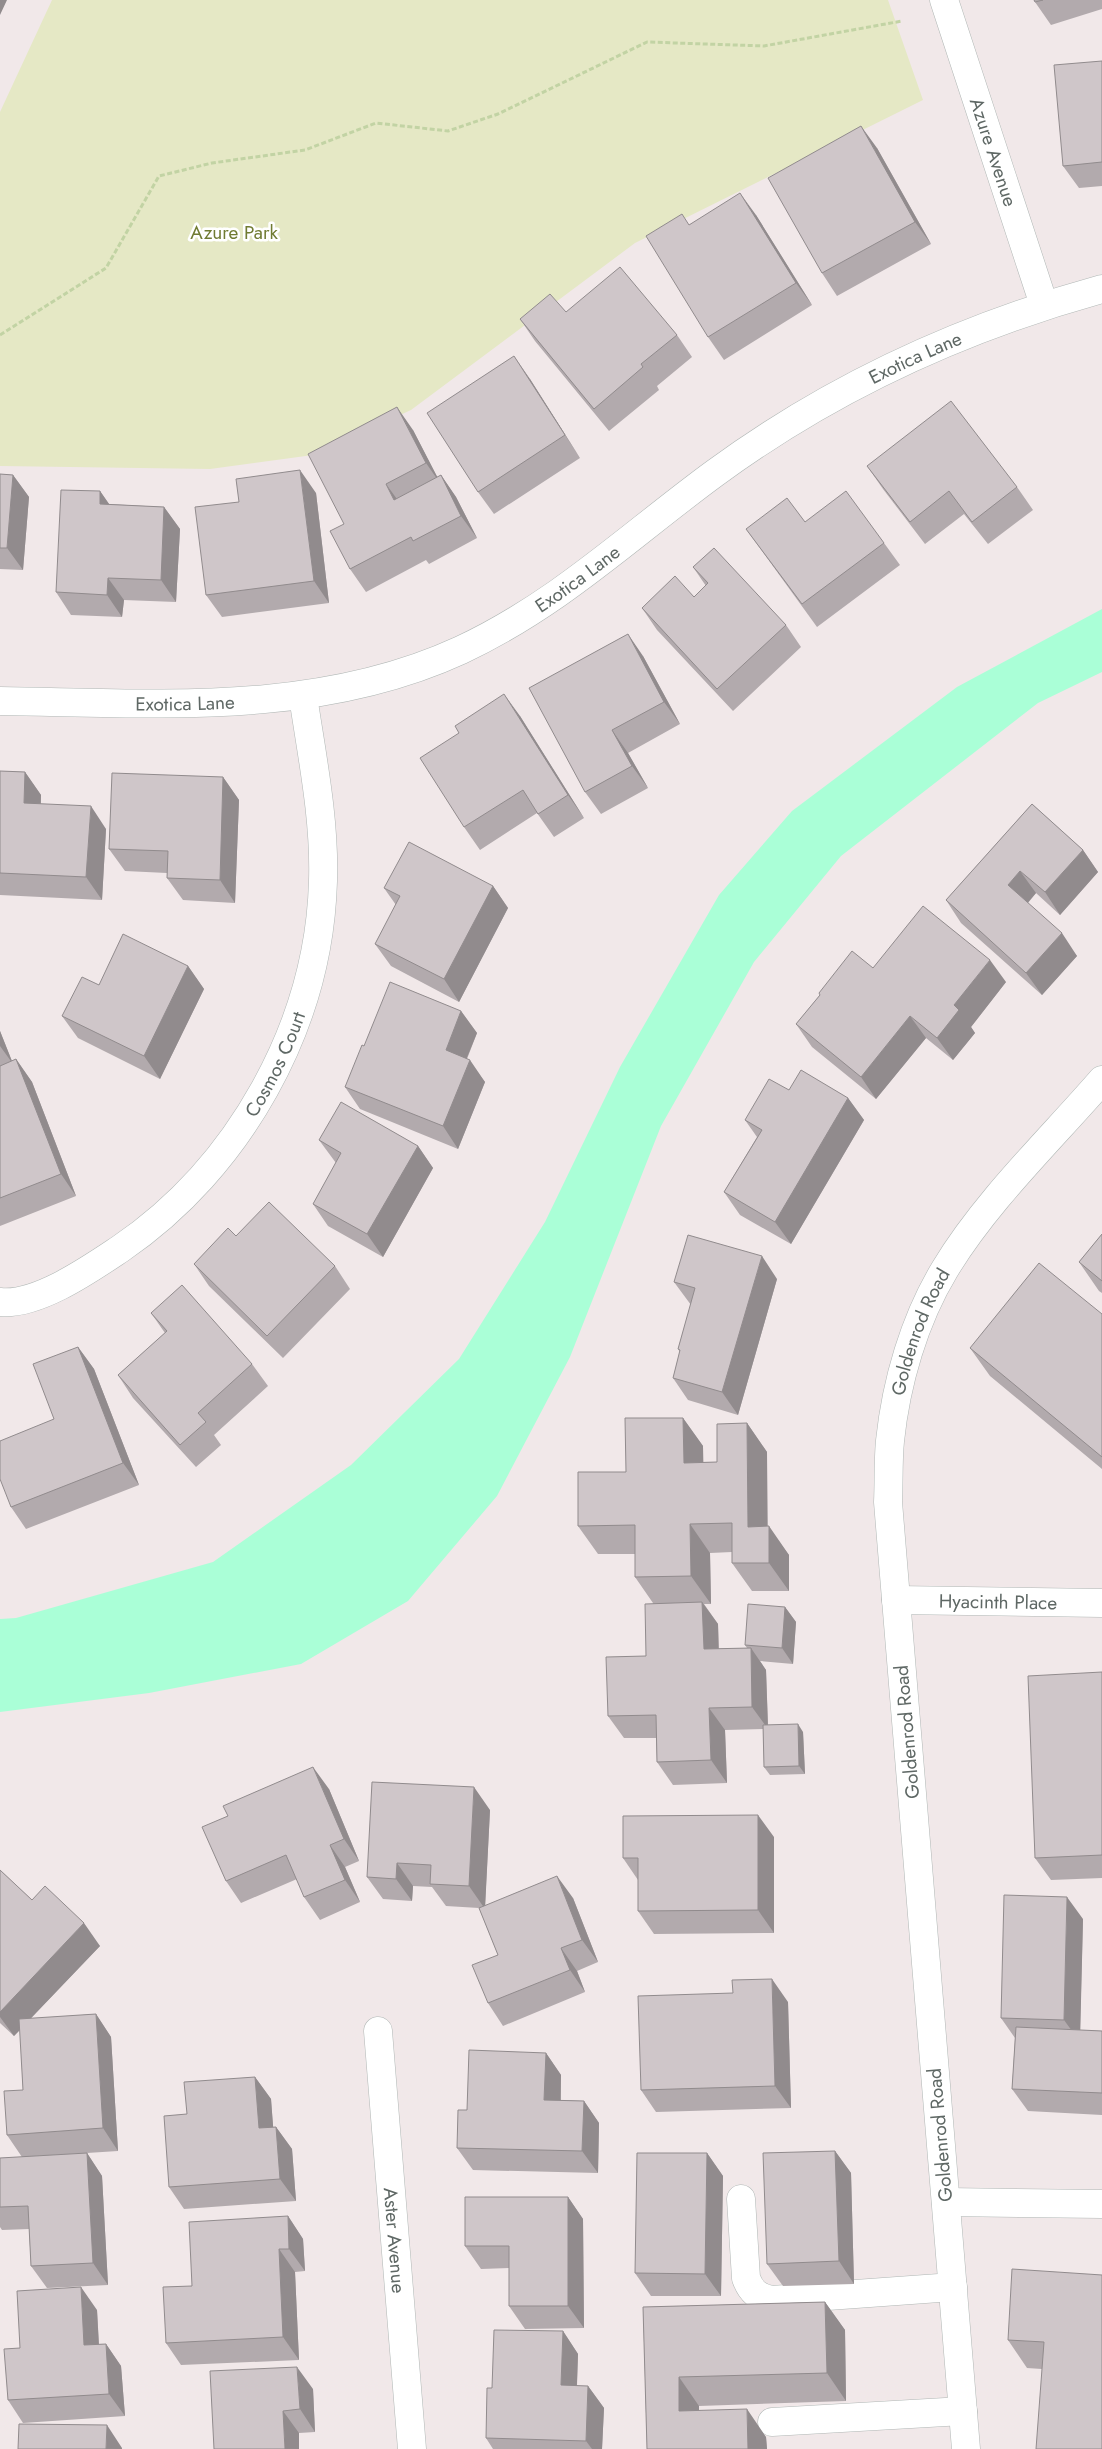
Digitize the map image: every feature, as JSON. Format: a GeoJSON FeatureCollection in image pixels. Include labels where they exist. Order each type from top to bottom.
{"type":"FeatureCollection","features":[{"type":"Feature","properties":{"kind":"street","name":"Azure Avenue"},"geometry":{"type":"LineString","coordinates":[[944,0],[1044,305]]}},
{"type":"Feature","properties":{"kind":"street","name":"Exotica Lane"},"geometry":{"type":"LineString","coordinates":[[0,701],[232,703],[303,696],[383,679],[459,651],[531,613],[576,582],[715,473],[800,417],[892,367],[961,336],[1044,305],[1102,289]]}},
{"type":"Feature","properties":{"kind":"street","name":"Cosmos Court"},"geometry":{"type":"LineString","coordinates":[[0,1302],[32,1298],[86,1272],[139,1236],[186,1195],[228,1147],[263,1094],[301,1006],[316,945],[323,882],[321,818],[303,696]]}},
{"type":"Feature","properties":{"kind":"street","name":"Goldenrod Road"},"geometry":{"type":"LineString","coordinates":[[966,2449],[888,1502],[890,1442],[900,1382],[918,1325],[944,1270],[978,1220],[1102,1080]]}},
{"type":"Feature","properties":{"kind":"street","name":"Hyacinth Place"},"geometry":{"type":"LineString","coordinates":[[896,1600],[1102,1602]]}},
{"type":"Feature","properties":{"kind":"street","name":"Aster Avenue"},"geometry":{"type":"LineString","coordinates":[[378,2031],[412,2449]]}},
{"type":"Feature","properties":{"kind":"street"},"geometry":{"type":"LineString","coordinates":[[741,2199],[746,2278],[750,2288],[759,2297],[772,2300],[953,2287]]}},
{"type":"Feature","properties":{"kind":"street"},"geometry":{"type":"LineString","coordinates":[[946,2202],[1102,2204]]}},
{"type":"Feature","properties":{"kind":"street"},"geometry":{"type":"LineString","coordinates":[[772,2422],[963,2411]]}},
{"type":"Feature","properties":{"kind":"path"},"geometry":{"type":"LineString","coordinates":[[0,335],[106,268],[159,176],[212,163],[305,150],[376,123],[448,131],[498,114],[647,42],[764,46],[902,22]]}},
{"type":"Feature","properties":{"kind":"green space","name":"Azure Park"},"geometry":{"type":"Polygon","coordinates":[[[52,0],[888,0],[923,100],[635,243],[411,410],[313,455],[210,469],[0,466],[0,112],[52,0]]]}},
{"type":"Feature","properties":{"kind":"shaded area"},"geometry":{"type":"Polygon","coordinates":[[[1102,609],[1102,672],[1038,703],[841,856],[754,962],[661,1126],[570,1357],[497,1496],[408,1601],[301,1664],[149,1693],[0,1712],[0,1619],[16,1618],[213,1562],[351,1465],[459,1359],[545,1222],[620,1067],[719,895],[792,811],[957,687],[1102,609]]]}},
{"type":"Feature","properties":{"kind":"building"},"geometry":{"type":"Polygon","coordinates":[[[1102,61],[1102,162],[1063,166],[1054,65],[1102,61]]]}},
{"type":"Feature","properties":{"kind":"building"},"geometry":{"type":"Polygon","coordinates":[[[861,126],[915,222],[822,273],[768,178],[861,126]]]}},
{"type":"Feature","properties":{"kind":"building"},"geometry":{"type":"Polygon","coordinates":[[[740,193],[796,283],[708,337],[646,236],[682,214],[689,225],[740,193]]]}},
{"type":"Feature","properties":{"kind":"building"},"geometry":{"type":"Polygon","coordinates":[[[620,267],[677,335],[641,364],[643,367],[594,409],[520,319],[550,294],[566,312],[620,267]]]}},
{"type":"Feature","properties":{"kind":"building"},"geometry":{"type":"Polygon","coordinates":[[[514,356],[565,435],[478,492],[427,413],[514,356]]]}},
{"type":"Feature","properties":{"kind":"building"},"geometry":{"type":"Polygon","coordinates":[[[951,401],[1017,487],[972,522],[949,491],[910,522],[867,466],[951,401]]]}},
{"type":"Feature","properties":{"kind":"building"},"geometry":{"type":"Polygon","coordinates":[[[397,407],[426,463],[386,484],[394,500],[441,475],[461,516],[413,541],[411,537],[350,569],[330,531],[344,524],[308,454],[397,407]]]}},
{"type":"Feature","properties":{"kind":"building"},"geometry":{"type":"Polygon","coordinates":[[[300,470],[314,581],[206,595],[195,507],[239,502],[236,479],[300,470]]]}},
{"type":"Feature","properties":{"kind":"building"},"geometry":{"type":"Polygon","coordinates":[[[0,474],[13,475],[7,548],[0,548],[0,474]]]}},
{"type":"Feature","properties":{"kind":"building"},"geometry":{"type":"Polygon","coordinates":[[[61,490],[100,491],[100,504],[164,507],[161,580],[108,578],[107,595],[56,592],[61,490]]]}},
{"type":"Feature","properties":{"kind":"building"},"geometry":{"type":"Polygon","coordinates":[[[846,491],[884,543],[802,604],[746,529],[787,498],[805,522],[846,491]]]}},
{"type":"Feature","properties":{"kind":"building"},"geometry":{"type":"Polygon","coordinates":[[[714,548],[786,625],[717,689],[642,608],[675,576],[694,597],[708,583],[693,567],[714,548]]]}},
{"type":"Feature","properties":{"kind":"building"},"geometry":{"type":"Polygon","coordinates":[[[628,634],[664,702],[612,730],[632,766],[585,792],[529,688],[628,634]]]}},
{"type":"Feature","properties":{"kind":"building"},"geometry":{"type":"Polygon","coordinates":[[[504,694],[568,795],[538,814],[523,790],[464,827],[420,758],[459,733],[455,726],[504,694]]]}},
{"type":"Feature","properties":{"kind":"building"},"geometry":{"type":"Polygon","coordinates":[[[0,771],[25,772],[24,803],[91,806],[86,877],[0,873],[0,771]]]}},
{"type":"Feature","properties":{"kind":"building"},"geometry":{"type":"Polygon","coordinates":[[[112,773],[223,777],[220,880],[167,878],[168,851],[109,849],[112,773]]]}},
{"type":"Feature","properties":{"kind":"building"},"geometry":{"type":"Polygon","coordinates":[[[1032,804],[1083,850],[1045,892],[1020,871],[1008,885],[1062,933],[1026,973],[946,900],[1032,804]]]}},
{"type":"Feature","properties":{"kind":"building"},"geometry":{"type":"Polygon","coordinates":[[[409,842],[493,886],[444,979],[375,944],[400,896],[384,888],[409,842]]]}},
{"type":"Feature","properties":{"kind":"building"},"geometry":{"type":"Polygon","coordinates":[[[923,906],[990,960],[954,1005],[959,1010],[937,1038],[910,1016],[861,1077],[796,1024],[852,951],[873,968],[923,906]]]}},
{"type":"Feature","properties":{"kind":"building"},"geometry":{"type":"Polygon","coordinates":[[[123,934],[188,966],[144,1056],[62,1016],[82,977],[99,985],[123,934]]]}},
{"type":"Feature","properties":{"kind":"building"},"geometry":{"type":"Polygon","coordinates":[[[390,982],[461,1011],[446,1050],[470,1060],[443,1126],[345,1087],[390,982]]]}},
{"type":"Feature","properties":{"kind":"building"},"geometry":{"type":"Polygon","coordinates":[[[16,1059],[61,1174],[0,1198],[0,1066],[16,1059]]]}},
{"type":"Feature","properties":{"kind":"building"},"geometry":{"type":"Polygon","coordinates":[[[801,1070],[848,1098],[775,1222],[724,1192],[762,1130],[745,1120],[769,1079],[789,1090],[801,1070]]]}},
{"type":"Feature","properties":{"kind":"building"},"geometry":{"type":"Polygon","coordinates":[[[341,1102],[418,1146],[367,1234],[313,1204],[341,1153],[319,1140],[341,1102]]]}},
{"type":"Feature","properties":{"kind":"building"},"geometry":{"type":"Polygon","coordinates":[[[269,1202],[335,1266],[267,1336],[194,1264],[228,1228],[236,1236],[269,1202]]]}},
{"type":"Feature","properties":{"kind":"building"},"geometry":{"type":"Polygon","coordinates":[[[1102,1234],[1102,1281],[1079,1262],[1102,1234]]]}},
{"type":"Feature","properties":{"kind":"building"},"geometry":{"type":"Polygon","coordinates":[[[688,1235],[762,1256],[722,1392],[673,1378],[680,1350],[678,1349],[695,1288],[674,1282],[688,1235]]]}},
{"type":"Feature","properties":{"kind":"building"},"geometry":{"type":"Polygon","coordinates":[[[1039,1263],[1102,1314],[1102,1457],[970,1348],[1039,1263]]]}},
{"type":"Feature","properties":{"kind":"building"},"geometry":{"type":"Polygon","coordinates":[[[182,1285],[252,1364],[198,1413],[206,1422],[180,1445],[118,1375],[167,1331],[151,1313],[182,1285]]]}},
{"type":"Feature","properties":{"kind":"building"},"geometry":{"type":"Polygon","coordinates":[[[78,1347],[123,1463],[11,1507],[0,1479],[0,1441],[54,1419],[33,1364],[78,1347]]]}},
{"type":"Feature","properties":{"kind":"building"},"geometry":{"type":"Polygon","coordinates":[[[625,1418],[683,1418],[684,1463],[717,1462],[717,1424],[747,1423],[748,1527],[769,1526],[769,1563],[732,1563],[732,1523],[690,1524],[691,1576],[635,1577],[635,1525],[578,1526],[578,1472],[626,1472],[625,1418]]]}},
{"type":"Feature","properties":{"kind":"building"},"geometry":{"type":"Polygon","coordinates":[[[702,1602],[704,1649],[751,1648],[752,1707],[709,1708],[711,1760],[657,1762],[656,1715],[608,1716],[606,1657],[646,1656],[645,1604],[702,1602]]]}},
{"type":"Feature","properties":{"kind":"building"},"geometry":{"type":"Polygon","coordinates":[[[748,1604],[785,1607],[782,1648],[745,1645],[748,1604]]]}},
{"type":"Feature","properties":{"kind":"building"},"geometry":{"type":"Polygon","coordinates":[[[1102,1672],[1102,1855],[1035,1858],[1028,1676],[1102,1672]]]}},
{"type":"Feature","properties":{"kind":"building"},"geometry":{"type":"Polygon","coordinates":[[[798,1724],[799,1766],[764,1767],[763,1725],[798,1724]]]}},
{"type":"Feature","properties":{"kind":"building"},"geometry":{"type":"Polygon","coordinates":[[[313,1767],[344,1839],[330,1845],[345,1880],[304,1897],[286,1855],[226,1881],[202,1827],[228,1816],[223,1806],[313,1767]]]}},
{"type":"Feature","properties":{"kind":"building"},"geometry":{"type":"Polygon","coordinates":[[[372,1782],[474,1787],[469,1886],[430,1884],[431,1865],[397,1863],[396,1879],[367,1877],[372,1782]]]}},
{"type":"Feature","properties":{"kind":"building"},"geometry":{"type":"Polygon","coordinates":[[[758,1815],[758,1910],[638,1911],[638,1858],[623,1858],[623,1816],[758,1815]]]}},
{"type":"Feature","properties":{"kind":"building"},"geometry":{"type":"Polygon","coordinates":[[[0,1870],[32,1900],[45,1886],[84,1923],[0,2012],[0,1870]]]}},
{"type":"Feature","properties":{"kind":"building"},"geometry":{"type":"Polygon","coordinates":[[[557,1876],[582,1940],[561,1948],[570,1970],[488,2003],[472,1965],[498,1955],[479,1908],[557,1876]]]}},
{"type":"Feature","properties":{"kind":"building"},"geometry":{"type":"Polygon","coordinates":[[[1004,1895],[1067,1897],[1064,2020],[1001,2018],[1004,1895]]]}},
{"type":"Feature","properties":{"kind":"building"},"geometry":{"type":"Polygon","coordinates":[[[772,1979],[775,2086],[641,2090],[638,1996],[733,1993],[732,1980],[772,1979]]]}},
{"type":"Feature","properties":{"kind":"building"},"geometry":{"type":"Polygon","coordinates":[[[96,2014],[103,2128],[7,2135],[4,2091],[23,2090],[19,2019],[96,2014]]]}},
{"type":"Feature","properties":{"kind":"building"},"geometry":{"type":"Polygon","coordinates":[[[1016,2027],[1102,2031],[1102,2093],[1012,2089],[1016,2027]]]}},
{"type":"Feature","properties":{"kind":"building"},"geometry":{"type":"Polygon","coordinates":[[[469,2050],[546,2053],[544,2100],[584,2101],[582,2151],[457,2148],[458,2110],[467,2110],[469,2050]]]}},
{"type":"Feature","properties":{"kind":"building"},"geometry":{"type":"Polygon","coordinates":[[[255,2077],[259,2128],[276,2127],[280,2179],[169,2187],[164,2116],[187,2114],[184,2082],[255,2077]]]}},
{"type":"Feature","properties":{"kind":"building"},"geometry":{"type":"Polygon","coordinates":[[[835,2151],[839,2261],[767,2264],[763,2153],[835,2151]]]}},
{"type":"Feature","properties":{"kind":"building"},"geometry":{"type":"Polygon","coordinates":[[[87,2153],[93,2263],[31,2266],[28,2206],[0,2207],[0,2158],[87,2153]]]}},
{"type":"Feature","properties":{"kind":"building"},"geometry":{"type":"Polygon","coordinates":[[[637,2153],[707,2153],[705,2274],[635,2273],[637,2153]]]}},
{"type":"Feature","properties":{"kind":"building"},"geometry":{"type":"Polygon","coordinates":[[[465,2197],[568,2197],[568,2306],[509,2306],[509,2246],[465,2246],[465,2197]]]}},
{"type":"Feature","properties":{"kind":"building"},"geometry":{"type":"Polygon","coordinates":[[[288,2216],[289,2249],[279,2249],[283,2337],[166,2343],[163,2287],[192,2286],[189,2222],[288,2216]]]}},
{"type":"Feature","properties":{"kind":"building"},"geometry":{"type":"Polygon","coordinates":[[[1012,2269],[1102,2275],[1102,2449],[1036,2449],[1044,2342],[1008,2340],[1012,2269]]]}},
{"type":"Feature","properties":{"kind":"building"},"geometry":{"type":"Polygon","coordinates":[[[81,2287],[84,2345],[106,2344],[109,2394],[8,2400],[4,2349],[20,2348],[17,2291],[81,2287]]]}},
{"type":"Feature","properties":{"kind":"building"},"geometry":{"type":"Polygon","coordinates":[[[825,2302],[827,2373],[679,2377],[679,2411],[747,2409],[748,2449],[647,2449],[643,2307],[825,2302]]]}},
{"type":"Feature","properties":{"kind":"building"},"geometry":{"type":"Polygon","coordinates":[[[494,2330],[563,2331],[561,2385],[588,2386],[586,2441],[486,2438],[487,2388],[492,2388],[494,2330]]]}},
{"type":"Feature","properties":{"kind":"building"},"geometry":{"type":"Polygon","coordinates":[[[297,2367],[300,2409],[283,2411],[285,2449],[214,2449],[210,2371],[297,2367]]]}},
{"type":"Feature","properties":{"kind":"building"},"geometry":{"type":"Polygon","coordinates":[[[19,2424],[107,2425],[106,2449],[18,2449],[19,2424]]]}}]}
